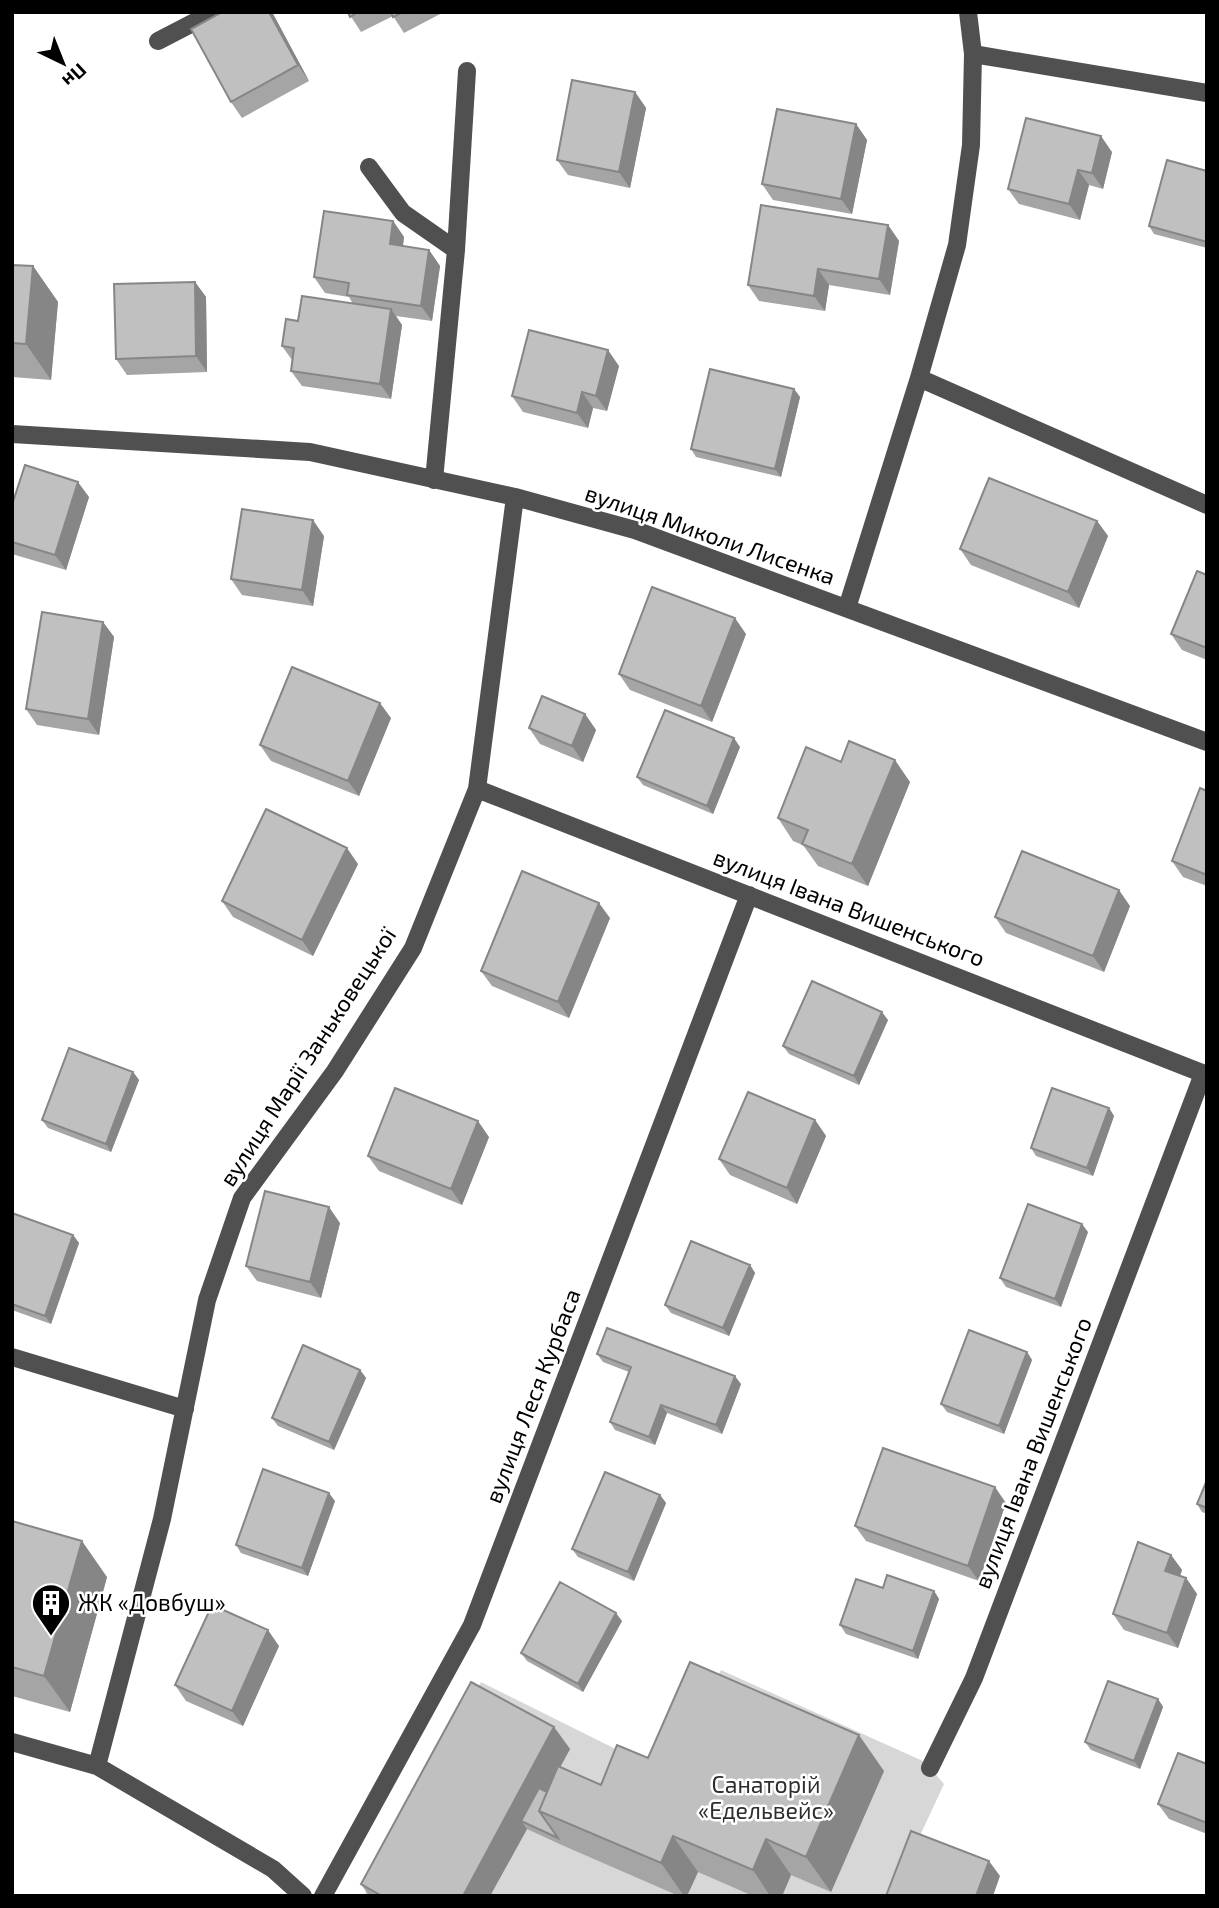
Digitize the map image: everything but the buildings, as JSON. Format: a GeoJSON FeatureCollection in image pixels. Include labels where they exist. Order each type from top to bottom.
{"type":"FeatureCollection","features":[{"type":"Feature","properties":{"kind":"street"},"geometry":{"type":"LineString","coordinates":[[158,41],[214,12]]}},
{"type":"Feature","properties":{"kind":"street"},"geometry":{"type":"LineString","coordinates":[[847,608],[919,378],[957,245],[971,145],[973,54],[968,12]]}},
{"type":"Feature","properties":{"kind":"street"},"geometry":{"type":"LineString","coordinates":[[973,54],[1207,93]]}},
{"type":"Feature","properties":{"kind":"street"},"geometry":{"type":"LineString","coordinates":[[434,480],[456,250],[467,71]]}},
{"type":"Feature","properties":{"kind":"street"},"geometry":{"type":"LineString","coordinates":[[369,167],[403,213],[456,250]]}},
{"type":"Feature","properties":{"kind":"street"},"geometry":{"type":"LineString","coordinates":[[919,378],[1207,505]]}},
{"type":"Feature","properties":{"kind":"street","name":"вулиця Миколи Лисенка"},"geometry":{"type":"LineString","coordinates":[[12,434],[310,452],[515,497],[635,530],[1207,742]]}},
{"type":"Feature","properties":{"kind":"street","name":"вулиця Марії Заньковецької"},"geometry":{"type":"LineString","coordinates":[[97,1766],[162,1520],[207,1300],[242,1198],[335,1071],[413,948],[477,789],[515,497]]}},
{"type":"Feature","properties":{"kind":"street","name":"вулиця Івана Вишенського"},"geometry":{"type":"LineString","coordinates":[[477,789],[1205,1075],[974,1678],[930,1768]]}},
{"type":"Feature","properties":{"kind":"street","name":"вулиця Леся Курбаса"},"geometry":{"type":"LineString","coordinates":[[323,1896],[472,1625],[749,895]]}},
{"type":"Feature","properties":{"kind":"street"},"geometry":{"type":"LineString","coordinates":[[12,1357],[185,1409]]}},
{"type":"Feature","properties":{"kind":"street"},"geometry":{"type":"LineString","coordinates":[[12,1742],[97,1766],[273,1869],[303,1896]]}},
{"type":"Feature","properties":{"kind":"green space","name":"Санаторій «Едельвейс»"},"geometry":{"type":"Polygon","coordinates":[[[721,1670],[925,1762],[944,1784],[892,1896],[364,1896],[481,1682],[668,1775],[721,1670]]]}},
{"type":"Feature","properties":{"kind":"place","name":"ЖК «Довбуш»"},"geometry":{"type":"Point","coordinates":[51,1637]}}]}
